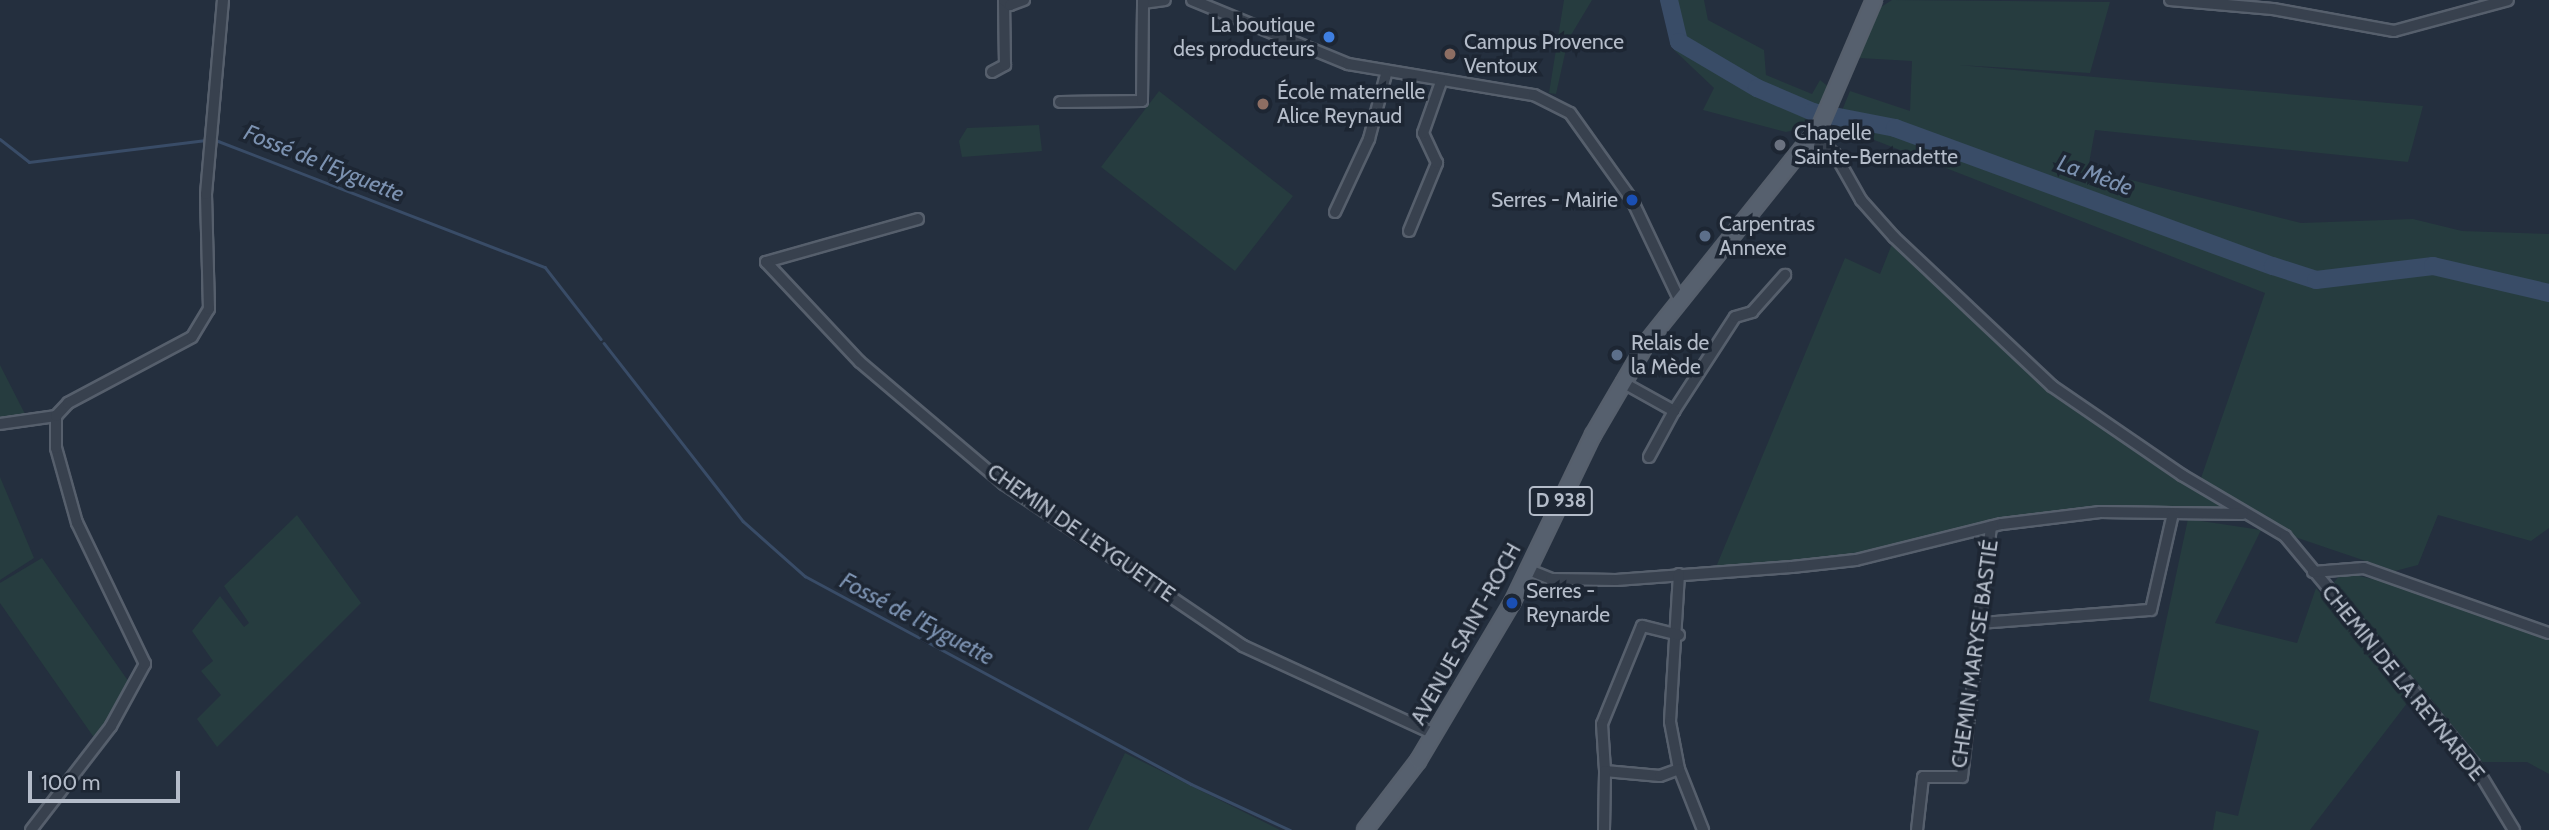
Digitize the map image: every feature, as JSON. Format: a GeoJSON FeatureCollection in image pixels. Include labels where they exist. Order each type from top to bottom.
{"type":"FeatureCollection","features":[{"type":"Feature","properties":{"kind":"main road","name":"AVENUE SAINT-ROCH"},"geometry":{"type":"LineString","coordinates":[[1365,830],[1434,734],[1529,570],[1622,382],[1678,297],[1816,132],[1874,0]]}},
{"type":"Feature","properties":{"kind":"street"},"geometry":{"type":"LineString","coordinates":[[0,424],[56,416],[68,403],[192,337],[209,309],[206,194],[223,0]]}},
{"type":"Feature","properties":{"kind":"street"},"geometry":{"type":"LineString","coordinates":[[992,72],[1005,65],[1004,0],[1024,0]]}},
{"type":"Feature","properties":{"kind":"street"},"geometry":{"type":"LineString","coordinates":[[1060,102],[1142,101],[1143,1],[1165,0]]}},
{"type":"Feature","properties":{"kind":"street"},"geometry":{"type":"LineString","coordinates":[[1192,0],[1285,42],[1386,74],[1534,95],[1570,113],[1632,200],[1678,297]]}},
{"type":"Feature","properties":{"kind":"street"},"geometry":{"type":"LineString","coordinates":[[2169,0],[2283,10],[2394,31],[2508,0]]}},
{"type":"Feature","properties":{"kind":"street"},"geometry":{"type":"LineString","coordinates":[[1335,212],[1368,139],[1386,74]]}},
{"type":"Feature","properties":{"kind":"street"},"geometry":{"type":"LineString","coordinates":[[1409,231],[1437,163],[1423,133],[1441,82]]}},
{"type":"Feature","properties":{"kind":"street","name":"CHEMIN DE LA REYNARDE"},"geometry":{"type":"LineString","coordinates":[[1816,132],[1835,154],[1861,200],[1894,237],[2052,386],[2243,514],[2286,536],[2474,764],[2514,830]]}},
{"type":"Feature","properties":{"kind":"street","name":"CHEMIN DE L'EYGUETTE"},"geometry":{"type":"LineString","coordinates":[[918,219],[766,262],[860,362],[1004,484],[1243,646],[1434,734]]}},
{"type":"Feature","properties":{"kind":"street"},"geometry":{"type":"LineString","coordinates":[[1648,457],[1674,411],[1735,317],[1752,312],[1785,275]]}},
{"type":"Feature","properties":{"kind":"street"},"geometry":{"type":"LineString","coordinates":[[1622,382],[1674,411]]}},
{"type":"Feature","properties":{"kind":"street"},"geometry":{"type":"LineString","coordinates":[[31,830],[111,726],[145,664],[78,523],[56,448],[56,416]]}},
{"type":"Feature","properties":{"kind":"street"},"geometry":{"type":"LineString","coordinates":[[1529,570],[1557,580],[1679,574],[1856,560],[1991,527],[2109,511],[2243,514]]}},
{"type":"Feature","properties":{"kind":"street"},"geometry":{"type":"LineString","coordinates":[[1982,622],[2151,610],[2174,513]]}},
{"type":"Feature","properties":{"kind":"street","name":"CHEMIN MARYSE BASTIÉ"},"geometry":{"type":"LineString","coordinates":[[1917,830],[1923,777],[1962,777],[1991,527]]}},
{"type":"Feature","properties":{"kind":"street"},"geometry":{"type":"LineString","coordinates":[[2313,572],[2364,568],[2549,633]]}},
{"type":"Feature","properties":{"kind":"street"},"geometry":{"type":"LineString","coordinates":[[1679,574],[1679,635],[1670,722],[1679,769],[1703,830]]}},
{"type":"Feature","properties":{"kind":"street"},"geometry":{"type":"LineString","coordinates":[[1604,830],[1605,771],[1602,724],[1642,626],[1679,635]]}},
{"type":"Feature","properties":{"kind":"street"},"geometry":{"type":"LineString","coordinates":[[1605,771],[1660,776],[1679,769]]}},
{"type":"Feature","properties":{"kind":"green space"},"geometry":{"type":"Polygon","coordinates":[[[1564,0],[1592,0],[1568,40],[1556,94],[1549,93],[1564,0]]]}},
{"type":"Feature","properties":{"kind":"green space"},"geometry":{"type":"Polygon","coordinates":[[[1660,0],[1704,0],[1708,20],[1764,50],[1766,75],[1812,94],[1820,80],[1830,88],[1807,127],[1786,132],[1703,110],[1714,88],[1674,50],[1660,0]]]}},
{"type":"Feature","properties":{"kind":"green space"},"geometry":{"type":"Polygon","coordinates":[[[1892,0],[2110,2],[2090,73],[1959,65],[2423,106],[2408,162],[2095,130],[2088,169],[2301,223],[2413,219],[2462,231],[2549,234],[2549,528],[2531,541],[2438,515],[2418,565],[2395,571],[2292,536],[2200,481],[2265,293],[1836,125],[1850,91],[1910,111],[1912,61],[1859,58],[1881,7],[1892,0]]]}},
{"type":"Feature","properties":{"kind":"green space"},"geometry":{"type":"Polygon","coordinates":[[[1159,91],[1293,196],[1235,271],[1101,167],[1159,91]]]}},
{"type":"Feature","properties":{"kind":"green space"},"geometry":{"type":"Polygon","coordinates":[[[1039,125],[1042,151],[962,157],[959,141],[967,128],[1039,125]]]}},
{"type":"Feature","properties":{"kind":"green space"},"geometry":{"type":"Polygon","coordinates":[[[1892,244],[2052,395],[2227,511],[2113,507],[1856,557],[1716,567],[1845,258],[1880,274],[1892,244]]]}},
{"type":"Feature","properties":{"kind":"green space"},"geometry":{"type":"Polygon","coordinates":[[[0,365],[25,414],[0,419],[0,365]]]}},
{"type":"Feature","properties":{"kind":"green space"},"geometry":{"type":"Polygon","coordinates":[[[0,477],[34,558],[0,580],[0,477]]]}},
{"type":"Feature","properties":{"kind":"green space"},"geometry":{"type":"Polygon","coordinates":[[[297,515],[361,603],[217,747],[197,719],[221,695],[201,671],[213,661],[192,631],[220,596],[244,627],[249,623],[224,586],[297,515]]]}},
{"type":"Feature","properties":{"kind":"green space"},"geometry":{"type":"Polygon","coordinates":[[[2188,519],[2261,530],[2215,623],[2297,643],[2316,588],[2411,698],[2310,830],[2213,830],[2216,811],[2238,816],[2259,731],[2149,701],[2188,519]]]}},
{"type":"Feature","properties":{"kind":"green space"},"geometry":{"type":"Polygon","coordinates":[[[42,558],[131,685],[95,739],[0,603],[0,583],[42,558]]]}},
{"type":"Feature","properties":{"kind":"green space"},"geometry":{"type":"Polygon","coordinates":[[[2342,572],[2415,589],[2549,639],[2549,774],[2527,762],[2481,762],[2329,589],[2342,572]]]}},
{"type":"Feature","properties":{"kind":"green space"},"geometry":{"type":"Polygon","coordinates":[[[1125,753],[1280,830],[1088,830],[1125,753]]]}},
{"type":"Feature","properties":{"kind":"waterway","name":"La Mède"},"geometry":{"type":"LineString","coordinates":[[1669,0],[1679,42],[1757,88],[1813,112],[1895,128],[2273,266],[2316,280],[2433,266],[2549,293]]}},
{"type":"Feature","properties":{"kind":"waterway","name":"Fossé de l'Eyguette"},"geometry":{"type":"LineString","coordinates":[[0,139],[29,162],[206,140]]}},
{"type":"Feature","properties":{"kind":"waterway","name":"Fossé de l'Eyguette"},"geometry":{"type":"LineString","coordinates":[[213,139],[545,267],[601,339]]}},
{"type":"Feature","properties":{"kind":"waterway","name":"Fossé de l'Eyguette"},"geometry":{"type":"LineString","coordinates":[[604,343],[743,521],[805,576],[1191,784],[1290,830]]}},
{"type":"Feature","properties":{"kind":"place","name":"La boutique des producteurs"},"geometry":{"type":"Point","coordinates":[1329,37]}},
{"type":"Feature","properties":{"kind":"place","name":"Campus Provence Ventoux"},"geometry":{"type":"Point","coordinates":[1450,54]}},
{"type":"Feature","properties":{"kind":"place","name":"École maternelle Alice Reynaud"},"geometry":{"type":"Point","coordinates":[1263,104]}},
{"type":"Feature","properties":{"kind":"place","name":"Chapelle Sainte-Bernadette"},"geometry":{"type":"Point","coordinates":[1780,145]}},
{"type":"Feature","properties":{"kind":"place","name":"Serres - Mairie"},"geometry":{"type":"Point","coordinates":[1632,200]}},
{"type":"Feature","properties":{"kind":"place","name":"Carpentras Annexe"},"geometry":{"type":"Point","coordinates":[1705,236]}},
{"type":"Feature","properties":{"kind":"place","name":"Relais de la Mède"},"geometry":{"type":"Point","coordinates":[1617,355]}},
{"type":"Feature","properties":{"kind":"place","name":"Serres - Reynarde"},"geometry":{"type":"Point","coordinates":[1512,603]}}]}
